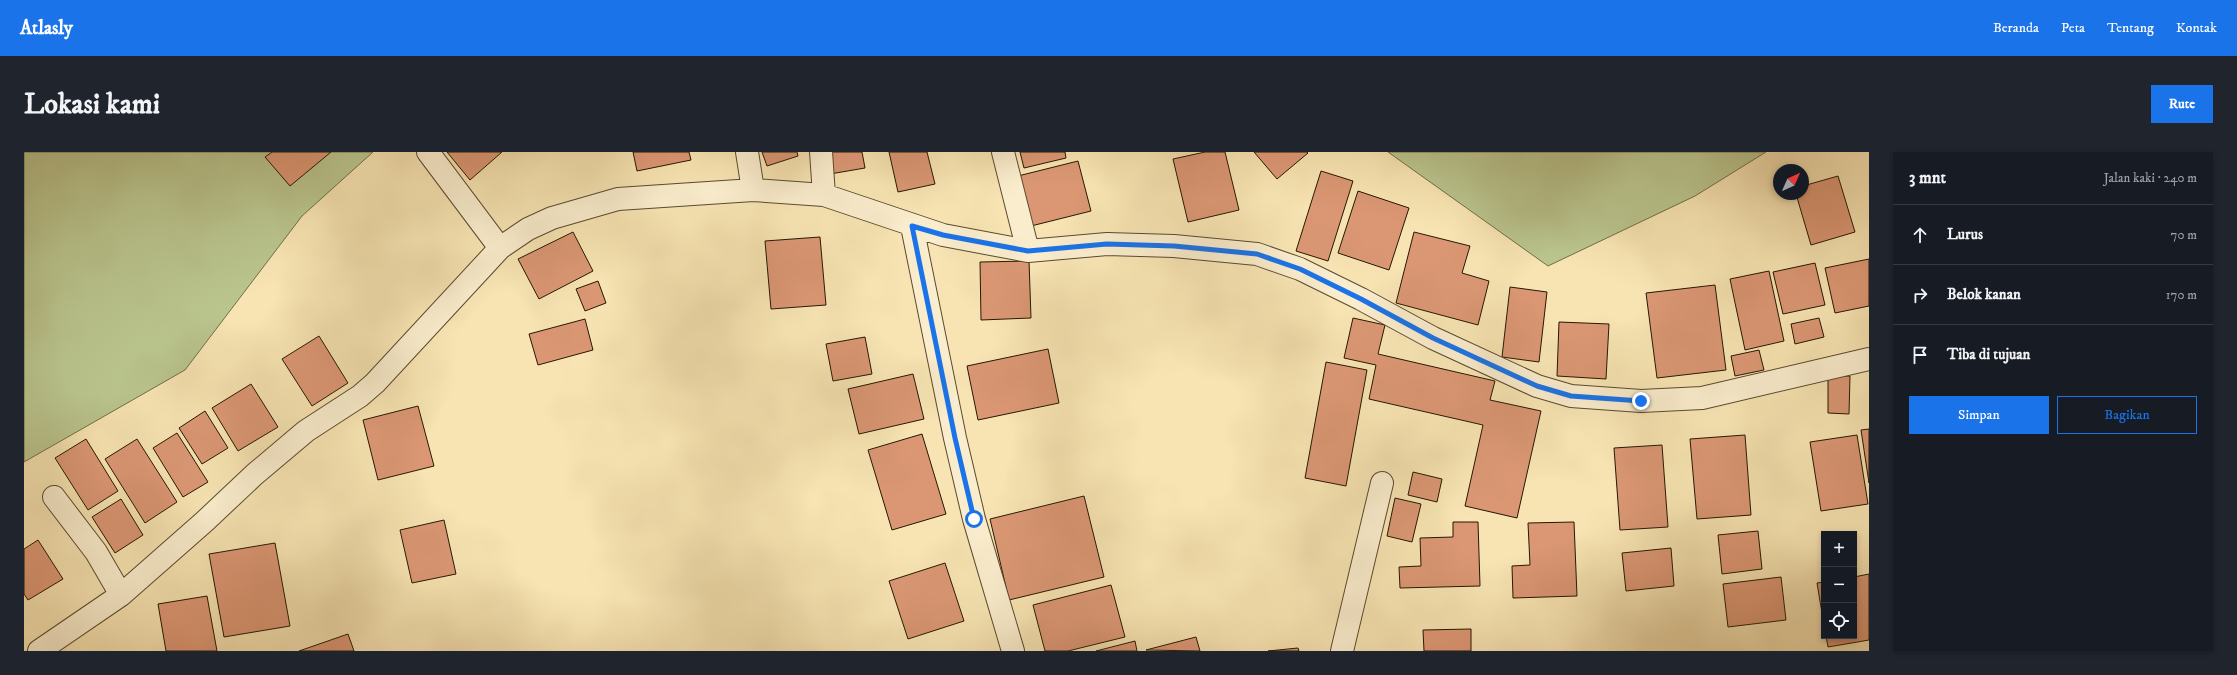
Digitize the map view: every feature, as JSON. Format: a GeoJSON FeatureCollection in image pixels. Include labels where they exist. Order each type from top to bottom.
{"type":"FeatureCollection","features":[{"type":"Feature","properties":{"kind":"street"},"geometry":{"type":"LineString","coordinates":[[428,152],[500,248]]}},
{"type":"Feature","properties":{"kind":"street"},"geometry":{"type":"LineString","coordinates":[[747,152],[753,190]]}},
{"type":"Feature","properties":{"kind":"street"},"geometry":{"type":"LineString","coordinates":[[821,152],[824,196]]}},
{"type":"Feature","properties":{"kind":"street"},"geometry":{"type":"LineString","coordinates":[[1003,152],[1028,251]]}},
{"type":"Feature","properties":{"kind":"street"},"geometry":{"type":"LineString","coordinates":[[39,651],[121,595],[266,464],[306,431],[360,396],[375,383],[500,248],[528,229],[552,218],[618,199],[753,190],[824,196],[943,235],[1028,251],[1107,244],[1174,246],[1257,254],[1300,269],[1361,299],[1433,338],[1523,380],[1571,396],[1641,401],[1702,398],[1869,359]]}},
{"type":"Feature","properties":{"kind":"street"},"geometry":{"type":"LineString","coordinates":[[912,226],[974,519],[1013,651]]}},
{"type":"Feature","properties":{"kind":"street"},"geometry":{"type":"LineString","coordinates":[[1342,651],[1382,483]]}},
{"type":"Feature","properties":{"kind":"street"},"geometry":{"type":"LineString","coordinates":[[54,497],[96,552],[121,595]]}},
{"type":"Feature","properties":{"kind":"green space"},"geometry":{"type":"Polygon","coordinates":[[[24,152],[373,152],[302,216],[185,370],[24,462],[24,152]]]}},
{"type":"Feature","properties":{"kind":"green space"},"geometry":{"type":"Polygon","coordinates":[[[1388,152],[1766,152],[1695,196],[1548,266],[1388,152]]]}},
{"type":"Feature","properties":{"kind":"building"},"geometry":{"type":"Polygon","coordinates":[[[272,152],[331,152],[290,186],[265,157],[272,152]]]}},
{"type":"Feature","properties":{"kind":"building"},"geometry":{"type":"Polygon","coordinates":[[[447,152],[502,152],[470,180],[447,152]]]}},
{"type":"Feature","properties":{"kind":"building"},"geometry":{"type":"Polygon","coordinates":[[[633,152],[689,152],[691,160],[637,171],[633,152]]]}},
{"type":"Feature","properties":{"kind":"building"},"geometry":{"type":"Polygon","coordinates":[[[762,152],[797,152],[798,156],[767,166],[762,152]]]}},
{"type":"Feature","properties":{"kind":"building"},"geometry":{"type":"Polygon","coordinates":[[[826,152],[862,152],[865,168],[830,174],[826,152]]]}},
{"type":"Feature","properties":{"kind":"building"},"geometry":{"type":"Polygon","coordinates":[[[889,152],[927,152],[935,184],[898,192],[889,152]]]}},
{"type":"Feature","properties":{"kind":"building"},"geometry":{"type":"Polygon","coordinates":[[[1020,152],[1065,152],[1066,158],[1024,168],[1020,152]]]}},
{"type":"Feature","properties":{"kind":"building"},"geometry":{"type":"Polygon","coordinates":[[[1205,152],[1225,152],[1239,210],[1188,222],[1173,159],[1205,152]]]}},
{"type":"Feature","properties":{"kind":"building"},"geometry":{"type":"Polygon","coordinates":[[[1254,152],[1307,152],[1308,153],[1277,179],[1254,152]]]}},
{"type":"Feature","properties":{"kind":"building"},"geometry":{"type":"Polygon","coordinates":[[[1078,161],[1091,211],[1031,226],[1018,176],[1078,161]]]}},
{"type":"Feature","properties":{"kind":"building"},"geometry":{"type":"Polygon","coordinates":[[[1321,171],[1353,181],[1328,261],[1296,251],[1321,171]]]}},
{"type":"Feature","properties":{"kind":"building"},"geometry":{"type":"Polygon","coordinates":[[[1838,176],[1855,232],[1811,245],[1798,200],[1809,200],[1809,184],[1838,176]]]}},
{"type":"Feature","properties":{"kind":"building"},"geometry":{"type":"Polygon","coordinates":[[[1358,191],[1409,208],[1389,270],[1338,253],[1358,191]]]}},
{"type":"Feature","properties":{"kind":"building"},"geometry":{"type":"Polygon","coordinates":[[[573,232],[593,271],[539,299],[518,259],[573,232]]]}},
{"type":"Feature","properties":{"kind":"building"},"geometry":{"type":"Polygon","coordinates":[[[1414,232],[1470,246],[1462,273],[1489,281],[1478,325],[1396,303],[1414,232]]]}},
{"type":"Feature","properties":{"kind":"building"},"geometry":{"type":"Polygon","coordinates":[[[820,237],[826,305],[771,309],[765,241],[820,237]]]}},
{"type":"Feature","properties":{"kind":"building"},"geometry":{"type":"Polygon","coordinates":[[[1869,259],[1869,306],[1835,313],[1825,268],[1869,259]]]}},
{"type":"Feature","properties":{"kind":"building"},"geometry":{"type":"Polygon","coordinates":[[[1029,261],[1031,318],[981,320],[980,262],[1029,261]]]}},
{"type":"Feature","properties":{"kind":"building"},"geometry":{"type":"Polygon","coordinates":[[[1815,263],[1825,305],[1783,314],[1773,272],[1815,263]]]}},
{"type":"Feature","properties":{"kind":"building"},"geometry":{"type":"Polygon","coordinates":[[[1769,271],[1784,341],[1745,350],[1730,279],[1769,271]]]}},
{"type":"Feature","properties":{"kind":"building"},"geometry":{"type":"Polygon","coordinates":[[[598,281],[606,303],[585,311],[576,289],[598,281]]]}},
{"type":"Feature","properties":{"kind":"building"},"geometry":{"type":"Polygon","coordinates":[[[1715,285],[1726,370],[1657,378],[1646,293],[1715,285]]]}},
{"type":"Feature","properties":{"kind":"building"},"geometry":{"type":"Polygon","coordinates":[[[1510,287],[1547,292],[1539,362],[1502,357],[1510,287]]]}},
{"type":"Feature","properties":{"kind":"building"},"geometry":{"type":"Polygon","coordinates":[[[1353,318],[1385,325],[1378,354],[1495,381],[1490,400],[1541,411],[1517,518],[1465,506],[1483,425],[1369,399],[1376,365],[1344,358],[1353,318]]]}},
{"type":"Feature","properties":{"kind":"building"},"geometry":{"type":"Polygon","coordinates":[[[1819,318],[1824,337],[1795,344],[1791,324],[1819,318]]]}},
{"type":"Feature","properties":{"kind":"building"},"geometry":{"type":"Polygon","coordinates":[[[585,319],[593,350],[538,365],[529,334],[585,319]]]}},
{"type":"Feature","properties":{"kind":"building"},"geometry":{"type":"Polygon","coordinates":[[[1559,322],[1609,324],[1606,379],[1557,376],[1559,322]]]}},
{"type":"Feature","properties":{"kind":"building"},"geometry":{"type":"Polygon","coordinates":[[[319,336],[348,383],[312,406],[282,359],[319,336]]]}},
{"type":"Feature","properties":{"kind":"building"},"geometry":{"type":"Polygon","coordinates":[[[865,337],[872,374],[833,381],[826,344],[865,337]]]}},
{"type":"Feature","properties":{"kind":"building"},"geometry":{"type":"Polygon","coordinates":[[[1048,349],[1059,403],[978,420],[967,366],[1048,349]]]}},
{"type":"Feature","properties":{"kind":"building"},"geometry":{"type":"Polygon","coordinates":[[[1759,350],[1764,370],[1735,376],[1731,356],[1759,350]]]}},
{"type":"Feature","properties":{"kind":"building"},"geometry":{"type":"Polygon","coordinates":[[[1326,362],[1367,370],[1346,486],[1305,478],[1326,362]]]}},
{"type":"Feature","properties":{"kind":"building"},"geometry":{"type":"Polygon","coordinates":[[[913,374],[924,419],[859,434],[848,389],[913,374]]]}},
{"type":"Feature","properties":{"kind":"building"},"geometry":{"type":"Polygon","coordinates":[[[1828,376],[1850,376],[1849,414],[1828,413],[1828,376]]]}},
{"type":"Feature","properties":{"kind":"building"},"geometry":{"type":"Polygon","coordinates":[[[251,384],[278,427],[238,451],[212,408],[251,384]]]}},
{"type":"Feature","properties":{"kind":"building"},"geometry":{"type":"Polygon","coordinates":[[[418,406],[434,466],[378,480],[363,420],[418,406]]]}},
{"type":"Feature","properties":{"kind":"building"},"geometry":{"type":"Polygon","coordinates":[[[205,411],[228,448],[202,464],[179,428],[205,411]]]}},
{"type":"Feature","properties":{"kind":"building"},"geometry":{"type":"Polygon","coordinates":[[[1869,429],[1869,483],[1861,430],[1869,429]]]}},
{"type":"Feature","properties":{"kind":"building"},"geometry":{"type":"Polygon","coordinates":[[[177,433],[208,482],[183,497],[153,448],[177,433]]]}},
{"type":"Feature","properties":{"kind":"building"},"geometry":{"type":"Polygon","coordinates":[[[922,434],[946,514],[892,530],[868,450],[922,434]]]}},
{"type":"Feature","properties":{"kind":"building"},"geometry":{"type":"Polygon","coordinates":[[[1745,435],[1751,515],[1697,519],[1690,439],[1745,435]]]}},
{"type":"Feature","properties":{"kind":"building"},"geometry":{"type":"Polygon","coordinates":[[[1857,435],[1868,504],[1821,511],[1810,442],[1857,435]]]}},
{"type":"Feature","properties":{"kind":"building"},"geometry":{"type":"Polygon","coordinates":[[[86,439],[118,491],[88,510],[55,458],[86,439]]]}},
{"type":"Feature","properties":{"kind":"building"},"geometry":{"type":"Polygon","coordinates":[[[137,439],[177,502],[145,523],[105,459],[137,439]]]}},
{"type":"Feature","properties":{"kind":"building"},"geometry":{"type":"Polygon","coordinates":[[[1662,445],[1668,527],[1620,530],[1614,448],[1662,445]]]}},
{"type":"Feature","properties":{"kind":"building"},"geometry":{"type":"Polygon","coordinates":[[[1413,472],[1442,479],[1437,502],[1408,495],[1413,472]]]}},
{"type":"Feature","properties":{"kind":"building"},"geometry":{"type":"Polygon","coordinates":[[[1084,496],[1104,577],[1009,600],[990,519],[1084,496]]]}},
{"type":"Feature","properties":{"kind":"building"},"geometry":{"type":"Polygon","coordinates":[[[1395,498],[1421,504],[1412,542],[1387,536],[1395,498]]]}},
{"type":"Feature","properties":{"kind":"building"},"geometry":{"type":"Polygon","coordinates":[[[121,499],[143,535],[115,553],[92,517],[121,499]]]}},
{"type":"Feature","properties":{"kind":"building"},"geometry":{"type":"Polygon","coordinates":[[[444,520],[456,574],[412,583],[400,530],[444,520]]]}},
{"type":"Feature","properties":{"kind":"building"},"geometry":{"type":"Polygon","coordinates":[[[1453,522],[1478,522],[1480,586],[1400,588],[1399,567],[1421,566],[1420,538],[1453,537],[1453,522]]]}},
{"type":"Feature","properties":{"kind":"building"},"geometry":{"type":"Polygon","coordinates":[[[1574,522],[1577,596],[1513,598],[1512,566],[1530,565],[1528,523],[1574,522]]]}},
{"type":"Feature","properties":{"kind":"building"},"geometry":{"type":"Polygon","coordinates":[[[1758,531],[1762,569],[1722,574],[1718,535],[1758,531]]]}},
{"type":"Feature","properties":{"kind":"building"},"geometry":{"type":"Polygon","coordinates":[[[38,540],[63,579],[28,600],[24,594],[24,549],[38,540]]]}},
{"type":"Feature","properties":{"kind":"building"},"geometry":{"type":"Polygon","coordinates":[[[275,543],[290,626],[224,637],[209,554],[275,543]]]}},
{"type":"Feature","properties":{"kind":"building"},"geometry":{"type":"Polygon","coordinates":[[[1671,548],[1674,586],[1626,591],[1622,553],[1671,548]]]}},
{"type":"Feature","properties":{"kind":"building"},"geometry":{"type":"Polygon","coordinates":[[[945,563],[964,621],[908,639],[889,581],[945,563]]]}},
{"type":"Feature","properties":{"kind":"building"},"geometry":{"type":"Polygon","coordinates":[[[1869,574],[1869,640],[1828,647],[1827,639],[1857,639],[1857,576],[1869,574]]]}},
{"type":"Feature","properties":{"kind":"building"},"geometry":{"type":"Polygon","coordinates":[[[1781,577],[1786,620],[1728,627],[1723,584],[1781,577]]]}},
{"type":"Feature","properties":{"kind":"building"},"geometry":{"type":"Polygon","coordinates":[[[1821,582],[1821,607],[1817,583],[1821,582]]]}},
{"type":"Feature","properties":{"kind":"building"},"geometry":{"type":"Polygon","coordinates":[[[1111,585],[1125,637],[1068,651],[1045,651],[1033,605],[1111,585]]]}},
{"type":"Feature","properties":{"kind":"building"},"geometry":{"type":"Polygon","coordinates":[[[207,596],[217,651],[166,651],[158,604],[207,596]]]}},
{"type":"Feature","properties":{"kind":"building"},"geometry":{"type":"Polygon","coordinates":[[[1471,629],[1471,651],[1424,651],[1423,630],[1471,629]]]}},
{"type":"Feature","properties":{"kind":"building"},"geometry":{"type":"Polygon","coordinates":[[[348,634],[354,651],[299,651],[348,634]]]}},
{"type":"Feature","properties":{"kind":"building"},"geometry":{"type":"Polygon","coordinates":[[[1196,637],[1200,651],[1146,650],[1196,637]]]}},
{"type":"Feature","properties":{"kind":"building"},"geometry":{"type":"Polygon","coordinates":[[[1135,641],[1137,651],[1096,651],[1135,641]]]}},
{"type":"Feature","properties":{"kind":"building"},"geometry":{"type":"Polygon","coordinates":[[[1298,648],[1299,651],[1268,651],[1298,648]]]}},
{"type":"Feature","properties":{"kind":"route"},"geometry":{"type":"LineString","coordinates":[[974,519],[955,438],[912,226],[943,235],[1028,251],[1107,244],[1174,246],[1257,254],[1300,269],[1361,299],[1433,338],[1537,386],[1571,396],[1641,401]]}}]}
